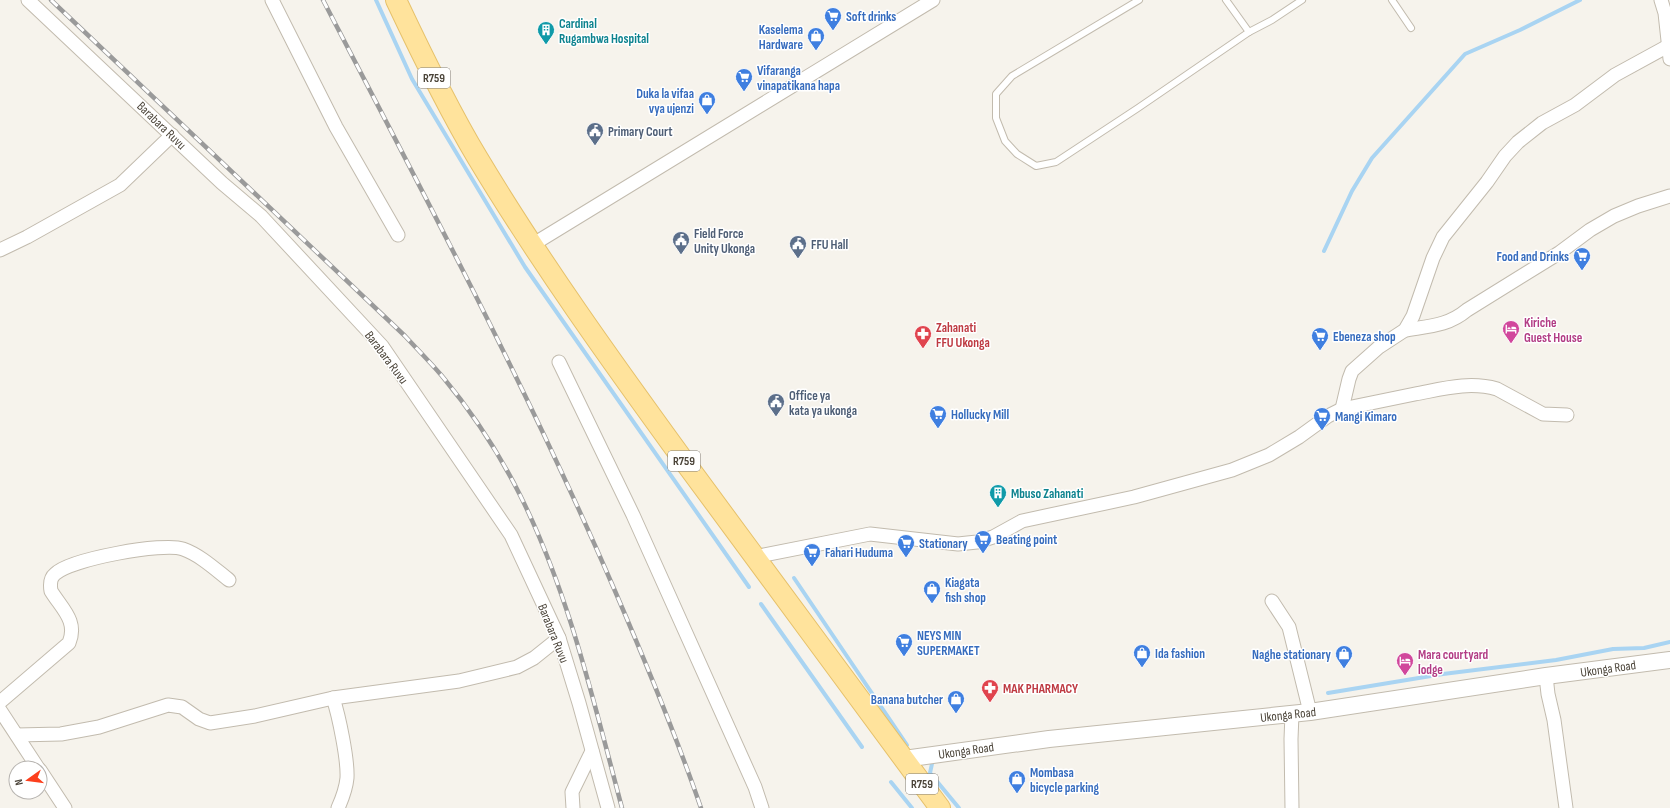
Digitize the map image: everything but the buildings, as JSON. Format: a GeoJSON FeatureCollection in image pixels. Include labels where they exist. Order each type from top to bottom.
{"type":"FeatureCollection","features":[{"type":"Feature","properties":{"kind":"main road","name":"R759"},"geometry":{"type":"LineString","coordinates":[[396,0],[423,58],[476,155],[532,245],[612,362],[940,808]]}},
{"type":"Feature","properties":{"kind":"street","name":"Barabara Ruvu"},"geometry":{"type":"LineString","coordinates":[[28,0],[222,183],[261,216],[382,346],[511,535],[559,638],[579,703],[608,808]]}},
{"type":"Feature","properties":{"kind":"street"},"geometry":{"type":"LineString","coordinates":[[272,0],[336,127],[398,236]]}},
{"type":"Feature","properties":{"kind":"street"},"geometry":{"type":"LineString","coordinates":[[532,245],[919,4],[933,0]]}},
{"type":"Feature","properties":{"kind":"street"},"geometry":{"type":"LineString","coordinates":[[1405,330],[1413,316],[1433,258],[1443,237],[1513,147],[1542,123],[1574,105],[1615,75],[1669,53],[1665,13],[1661,0]]}},
{"type":"Feature","properties":{"kind":"street"},"geometry":{"type":"LineString","coordinates":[[0,250],[27,237],[120,185],[172,135]]}},
{"type":"Feature","properties":{"kind":"street"},"geometry":{"type":"LineString","coordinates":[[1342,409],[1352,371],[1379,347],[1405,330],[1442,324],[1456,318],[1559,253],[1590,230],[1614,216],[1638,206],[1670,196]]}},
{"type":"Feature","properties":{"kind":"street"},"geometry":{"type":"LineString","coordinates":[[558,362],[633,515],[752,779],[762,808]]}},
{"type":"Feature","properties":{"kind":"street"},"geometry":{"type":"LineString","coordinates":[[754,557],[870,534],[958,544],[977,542],[993,537],[1022,521],[1134,497],[1232,470],[1269,455],[1299,437],[1328,416],[1342,409],[1455,386],[1481,385],[1497,389],[1543,414],[1567,415]]}},
{"type":"Feature","properties":{"kind":"street"},"geometry":{"type":"LineString","coordinates":[[0,702],[69,644],[72,637],[72,622],[51,591],[50,585],[54,575],[58,571],[78,563],[140,549],[163,546],[183,549],[204,561],[229,580]]}},
{"type":"Feature","properties":{"kind":"street"},"geometry":{"type":"LineString","coordinates":[[1272,601],[1289,627],[1310,712]]}},
{"type":"Feature","properties":{"kind":"street"},"geometry":{"type":"LineString","coordinates":[[17,736],[61,734],[99,727],[168,705],[182,707],[199,719],[210,723],[255,716],[332,698],[459,681],[517,667],[534,658],[559,638]]}},
{"type":"Feature","properties":{"kind":"street","name":"Ukonga Road"},"geometry":{"type":"LineString","coordinates":[[904,759],[1049,739],[1310,712],[1546,676],[1670,660]]}},
{"type":"Feature","properties":{"kind":"street"},"geometry":{"type":"LineString","coordinates":[[1546,676],[1548,694],[1554,720],[1566,808]]}},
{"type":"Feature","properties":{"kind":"street"},"geometry":{"type":"LineString","coordinates":[[332,698],[337,711],[345,756],[347,778],[343,796],[338,808]]}},
{"type":"Feature","properties":{"kind":"street"},"geometry":{"type":"LineString","coordinates":[[1292,714],[1292,808]]}},
{"type":"Feature","properties":{"kind":"street"},"geometry":{"type":"LineString","coordinates":[[2,718],[17,736],[33,760]]}},
{"type":"Feature","properties":{"kind":"street"},"geometry":{"type":"LineString","coordinates":[[573,808],[572,792],[592,751]]}},
{"type":"Feature","properties":{"kind":"street"},"geometry":{"type":"LineString","coordinates":[[48,782],[65,808]]}},
{"type":"Feature","properties":{"kind":"lane"},"geometry":{"type":"LineString","coordinates":[[1139,0],[1012,76],[996,94],[996,118],[1005,141],[1017,154],[1036,166],[1056,162],[1249,32],[1272,20],[1302,0]]}},
{"type":"Feature","properties":{"kind":"lane"},"geometry":{"type":"LineString","coordinates":[[1226,0],[1249,32]]}},
{"type":"Feature","properties":{"kind":"lane"},"geometry":{"type":"LineString","coordinates":[[1392,0],[1411,28]]}},
{"type":"Feature","properties":{"kind":"waterway"},"geometry":{"type":"LineString","coordinates":[[376,0],[412,79],[525,267],[749,587]]}},
{"type":"Feature","properties":{"kind":"waterway"},"geometry":{"type":"LineString","coordinates":[[1324,251],[1352,191],[1372,158],[1465,54],[1520,30],[1580,0]]}},
{"type":"Feature","properties":{"kind":"waterway"},"geometry":{"type":"LineString","coordinates":[[794,578],[907,745]]}},
{"type":"Feature","properties":{"kind":"waterway"},"geometry":{"type":"LineString","coordinates":[[761,604],[862,747]]}},
{"type":"Feature","properties":{"kind":"waterway"},"geometry":{"type":"LineString","coordinates":[[1328,693],[1443,674],[1556,660],[1613,649],[1644,648],[1670,642]]}},
{"type":"Feature","properties":{"kind":"waterway"},"geometry":{"type":"LineString","coordinates":[[933,759],[930,773],[959,808]]}},
{"type":"Feature","properties":{"kind":"waterway"},"geometry":{"type":"LineString","coordinates":[[891,782],[912,808]]}},
{"type":"Feature","properties":{"kind":"railway"},"geometry":{"type":"LineString","coordinates":[[51,0],[405,336],[442,376],[474,418],[494,448],[520,495],[553,570],[579,649],[622,808]]}},
{"type":"Feature","properties":{"kind":"railway"},"geometry":{"type":"LineString","coordinates":[[323,0],[437,219],[547,441],[582,516],[638,645],[671,726],[701,808]]}},
{"type":"Feature","properties":{"kind":"place","name":"Soft drinks"},"geometry":{"type":"Point","coordinates":[833,31]}},
{"type":"Feature","properties":{"kind":"place","name":"Cardinal Rugambwa Hospital"},"geometry":{"type":"Point","coordinates":[546,45]}},
{"type":"Feature","properties":{"kind":"place","name":"Kaselema Hardware"},"geometry":{"type":"Point","coordinates":[816,51]}},
{"type":"Feature","properties":{"kind":"place","name":"Vifaranga vinapatikana hapa"},"geometry":{"type":"Point","coordinates":[744,92]}},
{"type":"Feature","properties":{"kind":"place","name":"Duka la vifaa vya ujenzi"},"geometry":{"type":"Point","coordinates":[707,115]}},
{"type":"Feature","properties":{"kind":"place","name":"Primary Court"},"geometry":{"type":"Point","coordinates":[595,146]}},
{"type":"Feature","properties":{"kind":"place","name":"Field Force Unity Ukonga"},"geometry":{"type":"Point","coordinates":[681,255]}},
{"type":"Feature","properties":{"kind":"place","name":"FFU Hall"},"geometry":{"type":"Point","coordinates":[798,259]}},
{"type":"Feature","properties":{"kind":"place","name":"Food and Drinks"},"geometry":{"type":"Point","coordinates":[1582,271]}},
{"type":"Feature","properties":{"kind":"place","name":"Kiriche Guest House"},"geometry":{"type":"Point","coordinates":[1511,344]}},
{"type":"Feature","properties":{"kind":"place","name":"Zahanati FFU Ukonga"},"geometry":{"type":"Point","coordinates":[923,349]}},
{"type":"Feature","properties":{"kind":"place","name":"Ebeneza shop"},"geometry":{"type":"Point","coordinates":[1320,351]}},
{"type":"Feature","properties":{"kind":"place","name":"Office ya kata ya ukonga"},"geometry":{"type":"Point","coordinates":[776,417]}},
{"type":"Feature","properties":{"kind":"place","name":"Hollucky Mill"},"geometry":{"type":"Point","coordinates":[938,429]}},
{"type":"Feature","properties":{"kind":"place","name":"Mangi Kimaro"},"geometry":{"type":"Point","coordinates":[1322,431]}},
{"type":"Feature","properties":{"kind":"place","name":"Mbuso Zahanati"},"geometry":{"type":"Point","coordinates":[998,508]}},
{"type":"Feature","properties":{"kind":"place","name":"Beating point"},"geometry":{"type":"Point","coordinates":[983,554]}},
{"type":"Feature","properties":{"kind":"place","name":"Stationary"},"geometry":{"type":"Point","coordinates":[906,558]}},
{"type":"Feature","properties":{"kind":"place","name":"Fahari Huduma"},"geometry":{"type":"Point","coordinates":[812,567]}},
{"type":"Feature","properties":{"kind":"place","name":"Kiagata fish shop"},"geometry":{"type":"Point","coordinates":[932,604]}},
{"type":"Feature","properties":{"kind":"place","name":"NEYS MIN SUPERMAKET"},"geometry":{"type":"Point","coordinates":[904,657]}},
{"type":"Feature","properties":{"kind":"place","name":"Ida fashion"},"geometry":{"type":"Point","coordinates":[1142,668]}},
{"type":"Feature","properties":{"kind":"place","name":"Naghe stationary"},"geometry":{"type":"Point","coordinates":[1344,669]}},
{"type":"Feature","properties":{"kind":"place","name":"Mara courtyard lodge"},"geometry":{"type":"Point","coordinates":[1405,676]}},
{"type":"Feature","properties":{"kind":"place","name":"MAK PHARMACY"},"geometry":{"type":"Point","coordinates":[990,703]}},
{"type":"Feature","properties":{"kind":"place","name":"Banana butcher"},"geometry":{"type":"Point","coordinates":[956,714]}},
{"type":"Feature","properties":{"kind":"place","name":"Mombasa bicycle parking"},"geometry":{"type":"Point","coordinates":[1017,794]}}]}
